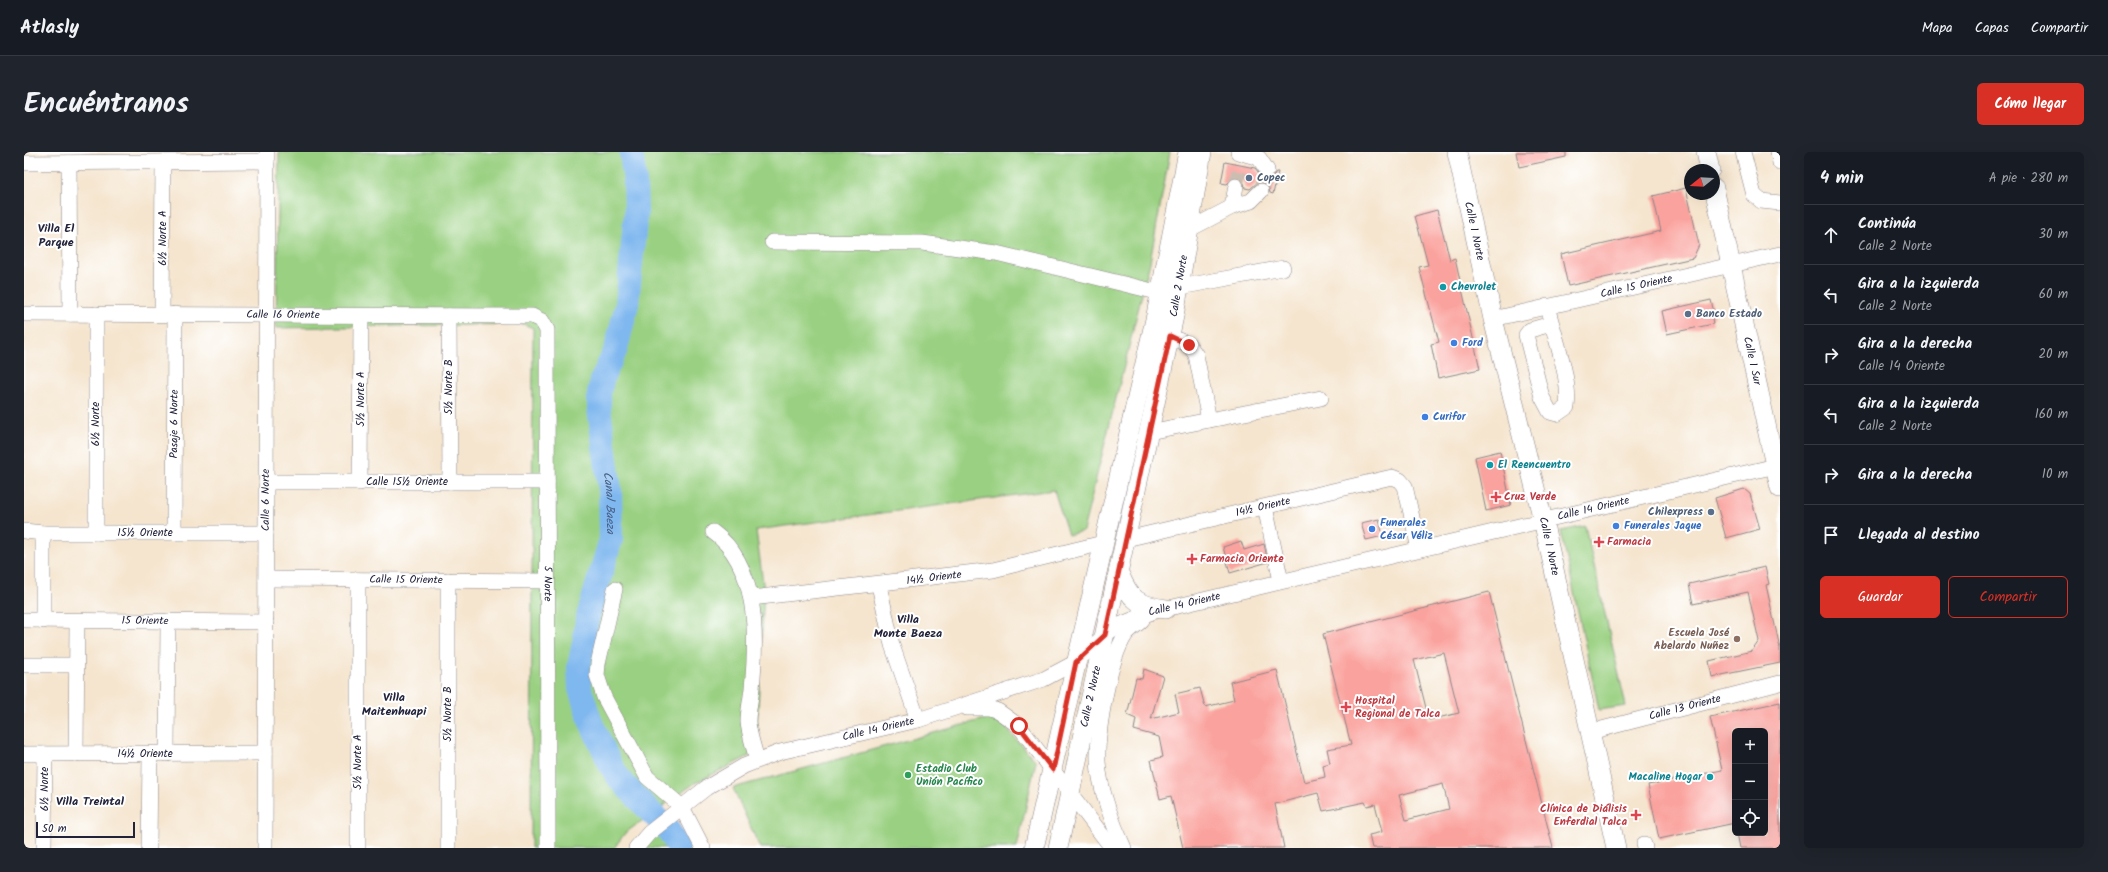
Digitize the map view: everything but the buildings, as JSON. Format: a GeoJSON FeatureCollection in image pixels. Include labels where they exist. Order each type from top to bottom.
{"type":"FeatureCollection","features":[{"type":"Feature","properties":{"kind":"main road","name":"Calle 2 Norte"},"geometry":{"type":"LineString","coordinates":[[1034,848],[1161,294],[1188,152]]}},
{"type":"Feature","properties":{"kind":"main road","name":"Calle 2 Norte"},"geometry":{"type":"LineString","coordinates":[[1058,848],[1180,288],[1202,152]]}},
{"type":"Feature","properties":{"kind":"main road","name":"Calle 1 Norte"},"geometry":{"type":"LineString","coordinates":[[1457,152],[1493,318],[1544,520],[1616,848]]}},
{"type":"Feature","properties":{"kind":"main road"},"geometry":{"type":"LineString","coordinates":[[1706,152],[1709,164]]}},
{"type":"Feature","properties":{"kind":"main road","name":"Calle 1 Sur"},"geometry":{"type":"LineString","coordinates":[[1717,200],[1778,466],[1780,488]]}},
{"type":"Feature","properties":{"kind":"main road"},"geometry":{"type":"LineString","coordinates":[[1118,573],[1128,593],[1138,602],[1159,610]]}},
{"type":"Feature","properties":{"kind":"street"},"geometry":{"type":"LineString","coordinates":[[1743,152],[1754,195],[1762,201],[1780,203]]}},
{"type":"Feature","properties":{"kind":"street"},"geometry":{"type":"LineString","coordinates":[[1778,152],[1780,163]]}},
{"type":"Feature","properties":{"kind":"street"},"geometry":{"type":"LineString","coordinates":[[24,164],[163,162],[267,157]]}},
{"type":"Feature","properties":{"kind":"street","name":"Calle 6 Norte"},"geometry":{"type":"LineString","coordinates":[[265,848],[267,157]]}},
{"type":"Feature","properties":{"kind":"street"},"geometry":{"type":"LineString","coordinates":[[1240,157],[1259,158],[1267,170]]}},
{"type":"Feature","properties":{"kind":"street","name":"6½ Norte A"},"geometry":{"type":"LineString","coordinates":[[163,162],[169,314]]}},
{"type":"Feature","properties":{"kind":"street"},"geometry":{"type":"LineString","coordinates":[[69,163],[70,314]]}},
{"type":"Feature","properties":{"kind":"street"},"geometry":{"type":"LineString","coordinates":[[1232,207],[1236,186]]}},
{"type":"Feature","properties":{"kind":"street"},"geometry":{"type":"LineString","coordinates":[[1190,229],[1232,207],[1251,201],[1261,191]]}},
{"type":"Feature","properties":{"kind":"street"},"geometry":{"type":"LineString","coordinates":[[772,242],[922,243],[996,253],[1161,294]]}},
{"type":"Feature","properties":{"kind":"street","name":"Calle 15 Oriente"},"geometry":{"type":"LineString","coordinates":[[1493,318],[1780,254]]}},
{"type":"Feature","properties":{"kind":"street"},"geometry":{"type":"LineString","coordinates":[[1180,288],[1283,268]]}},
{"type":"Feature","properties":{"kind":"street"},"geometry":{"type":"LineString","coordinates":[[1547,306],[1568,393],[1567,407],[1557,414],[1550,412],[1542,397],[1526,334],[1530,330],[1551,324]]}},
{"type":"Feature","properties":{"kind":"street","name":"Calle 16 Oriente"},"geometry":{"type":"LineString","coordinates":[[24,314],[532,316],[542,321]]}},
{"type":"Feature","properties":{"kind":"street","name":"6½ Norte"},"geometry":{"type":"LineString","coordinates":[[96,314],[96,533]]}},
{"type":"Feature","properties":{"kind":"street","name":"Pasaje 6 Norte"},"geometry":{"type":"LineString","coordinates":[[169,314],[174,533]]}},
{"type":"Feature","properties":{"kind":"street","name":"5½ Norte A"},"geometry":{"type":"LineString","coordinates":[[360,482],[361,316]]}},
{"type":"Feature","properties":{"kind":"street","name":"5½ Norte B"},"geometry":{"type":"LineString","coordinates":[[449,316],[450,482]]}},
{"type":"Feature","properties":{"kind":"street","name":"5 Norte"},"geometry":{"type":"LineString","coordinates":[[542,321],[547,330],[548,848]]}},
{"type":"Feature","properties":{"kind":"street"},"geometry":{"type":"LineString","coordinates":[[1170,336],[1189,345],[1196,355],[1210,420]]}},
{"type":"Feature","properties":{"kind":"street"},"geometry":{"type":"LineString","coordinates":[[1149,432],[1321,398]]}},
{"type":"Feature","properties":{"kind":"street","name":"Calle 14 Oriente"},"geometry":{"type":"LineString","coordinates":[[636,848],[649,833],[717,780],[756,760],[780,752],[918,720],[1044,679],[1076,662],[1105,635],[1123,623],[1159,610],[1778,466]]}},
{"type":"Feature","properties":{"kind":"street","name":"14½ Oriente"},"geometry":{"type":"LineString","coordinates":[[1126,539],[1388,478],[1400,480],[1406,489],[1419,549]]}},
{"type":"Feature","properties":{"kind":"street","name":"Calle 15½ Oriente"},"geometry":{"type":"LineString","coordinates":[[266,482],[547,482]]}},
{"type":"Feature","properties":{"kind":"street"},"geometry":{"type":"LineString","coordinates":[[1265,507],[1281,582]]}},
{"type":"Feature","properties":{"kind":"street","name":"15½ Oriente"},"geometry":{"type":"LineString","coordinates":[[24,531],[42,533],[266,533]]}},
{"type":"Feature","properties":{"kind":"street"},"geometry":{"type":"LineString","coordinates":[[713,532],[726,541],[758,598],[754,630],[753,674],[748,724],[756,760]]}},
{"type":"Feature","properties":{"kind":"street"},"geometry":{"type":"LineString","coordinates":[[42,533],[43,620]]}},
{"type":"Feature","properties":{"kind":"street","name":"14½ Oriente"},"geometry":{"type":"LineString","coordinates":[[758,598],[879,585],[1005,568],[1103,543]]}},
{"type":"Feature","properties":{"kind":"street","name":"Calle 15 Oriente"},"geometry":{"type":"LineString","coordinates":[[266,579],[547,581]]}},
{"type":"Feature","properties":{"kind":"street","name":"5½ Norte A"},"geometry":{"type":"LineString","coordinates":[[358,580],[358,848]]}},
{"type":"Feature","properties":{"kind":"street","name":"5½ Norte B"},"geometry":{"type":"LineString","coordinates":[[448,580],[448,848]]}},
{"type":"Feature","properties":{"kind":"street"},"geometry":{"type":"LineString","coordinates":[[879,585],[892,645],[918,720]]}},
{"type":"Feature","properties":{"kind":"street"},"geometry":{"type":"LineString","coordinates":[[615,589],[598,664],[597,674],[604,697],[647,777],[682,807],[703,848]]}},
{"type":"Feature","properties":{"kind":"street"},"geometry":{"type":"LineString","coordinates":[[1124,848],[1109,813],[1098,761],[1104,704],[1109,677],[1122,642],[1127,633],[1159,610]]}},
{"type":"Feature","properties":{"kind":"street"},"geometry":{"type":"LineString","coordinates":[[24,620],[24,630]]}},
{"type":"Feature","properties":{"kind":"street","name":"15 Oriente"},"geometry":{"type":"LineString","coordinates":[[24,620],[266,622]]}},
{"type":"Feature","properties":{"kind":"street"},"geometry":{"type":"LineString","coordinates":[[76,754],[77,621]]}},
{"type":"Feature","properties":{"kind":"street"},"geometry":{"type":"LineString","coordinates":[[167,754],[168,621]]}},
{"type":"Feature","properties":{"kind":"street"},"geometry":{"type":"LineString","coordinates":[[24,665],[76,665]]}},
{"type":"Feature","properties":{"kind":"street","name":"Calle 13 Oriente"},"geometry":{"type":"LineString","coordinates":[[1590,732],[1780,683]]}},
{"type":"Feature","properties":{"kind":"street"},"geometry":{"type":"LineString","coordinates":[[954,709],[977,707],[998,711],[1019,726],[1112,848]]}},
{"type":"Feature","properties":{"kind":"street","name":"14½ Oriente"},"geometry":{"type":"LineString","coordinates":[[24,754],[266,753]]}},
{"type":"Feature","properties":{"kind":"street","name":"6½ Norte"},"geometry":{"type":"LineString","coordinates":[[44,848],[45,754]]}},
{"type":"Feature","properties":{"kind":"street"},"geometry":{"type":"LineString","coordinates":[[149,848],[150,754]]}},
{"type":"Feature","properties":{"kind":"green space"},"geometry":{"type":"Polygon","coordinates":[[[279,152],[1170,152],[1150,262],[1083,531],[1068,535],[1054,490],[756,530],[764,591],[757,729],[761,750],[695,783],[625,833],[614,848],[531,848],[533,328],[524,324],[276,328],[279,152]]]}},
{"type":"Feature","properties":{"kind":"green space"},"geometry":{"type":"Polygon","coordinates":[[[1585,526],[1626,706],[1599,710],[1561,531],[1585,526]]]}},
{"type":"Feature","properties":{"kind":"green space","name":"Estadio Club Unión Pacífico"},"geometry":{"type":"Polygon","coordinates":[[[988,718],[1004,726],[1036,761],[1017,848],[760,848],[733,788],[988,718]]]}},
{"type":"Feature","properties":{"kind":"green space"},"geometry":{"type":"Polygon","coordinates":[[[658,830],[669,848],[641,848],[658,830]]]}},
{"type":"Feature","properties":{"kind":"waterway","name":"Canal Baeza"},"geometry":{"type":"LineString","coordinates":[[631,152],[635,181],[636,211],[627,304],[616,349],[603,377],[599,392],[599,409],[610,490],[611,539],[587,620],[579,667],[580,689],[590,720],[611,766],[621,781],[669,831],[679,848]]}},
{"type":"Feature","properties":{"kind":"tunnel"},"geometry":{"type":"LineString","coordinates":[[1236,186],[1240,165]]}},
{"type":"Feature","properties":{"kind":"tunnel"},"geometry":{"type":"LineString","coordinates":[[1261,191],[1267,170]]}},
{"type":"Feature","properties":{"kind":"place","name":"Copec"},"geometry":{"type":"Point","coordinates":[1249,178]}},
{"type":"Feature","properties":{"kind":"place","name":"Chevrolet"},"geometry":{"type":"Point","coordinates":[1443,287]}},
{"type":"Feature","properties":{"kind":"place","name":"Banco Estado"},"geometry":{"type":"Point","coordinates":[1688,314]}},
{"type":"Feature","properties":{"kind":"place","name":"Ford"},"geometry":{"type":"Point","coordinates":[1454,343]}},
{"type":"Feature","properties":{"kind":"place","name":"Curifor"},"geometry":{"type":"Point","coordinates":[1425,417]}},
{"type":"Feature","properties":{"kind":"place","name":"El Reencuentro"},"geometry":{"type":"Point","coordinates":[1490,465]}},
{"type":"Feature","properties":{"kind":"place","name":"Cruz Verde"},"geometry":{"type":"Point","coordinates":[1496,497]}},
{"type":"Feature","properties":{"kind":"place","name":"Chilexpress"},"geometry":{"type":"Point","coordinates":[1711,512]}},
{"type":"Feature","properties":{"kind":"place","name":"Funerales Jaque"},"geometry":{"type":"Point","coordinates":[1616,526]}},
{"type":"Feature","properties":{"kind":"place","name":"Funerales César Véliz"},"geometry":{"type":"Point","coordinates":[1372,529]}},
{"type":"Feature","properties":{"kind":"place","name":"Farmacia"},"geometry":{"type":"Point","coordinates":[1599,542]}},
{"type":"Feature","properties":{"kind":"place","name":"Farmacia Oriente"},"geometry":{"type":"Point","coordinates":[1192,559]}},
{"type":"Feature","properties":{"kind":"place","name":"Escuela José Abelardo Nuñez"},"geometry":{"type":"Point","coordinates":[1737,639]}},
{"type":"Feature","properties":{"kind":"place","name":"Hospital Regional de Talca"},"geometry":{"type":"Point","coordinates":[1346,707]}},
{"type":"Feature","properties":{"kind":"place","name":"Estadio Club Unión Pacífico"},"geometry":{"type":"Point","coordinates":[908,775]}},
{"type":"Feature","properties":{"kind":"place","name":"Macaline Hogar"},"geometry":{"type":"Point","coordinates":[1710,777]}},
{"type":"Feature","properties":{"kind":"place","name":"Clínica de Diálisis Enferdial Talca"},"geometry":{"type":"Point","coordinates":[1636,815]}},
{"type":"Feature","properties":{"kind":"district","name":"Villa El Parque"},"geometry":{"type":"Point","coordinates":[56,235]}},
{"type":"Feature","properties":{"kind":"district","name":"Villa Monte Baeza"},"geometry":{"type":"Point","coordinates":[908,626]}},
{"type":"Feature","properties":{"kind":"district","name":"Villa Maitenhuapi"},"geometry":{"type":"Point","coordinates":[394,704]}},
{"type":"Feature","properties":{"kind":"district","name":"Villa Treintal"},"geometry":{"type":"Point","coordinates":[90,801]}},
{"type":"Feature","properties":{"kind":"route"},"geometry":{"type":"LineString","coordinates":[[1019,726],[1053,770],[1076,662],[1105,635],[1170,336],[1189,345]]}}]}
